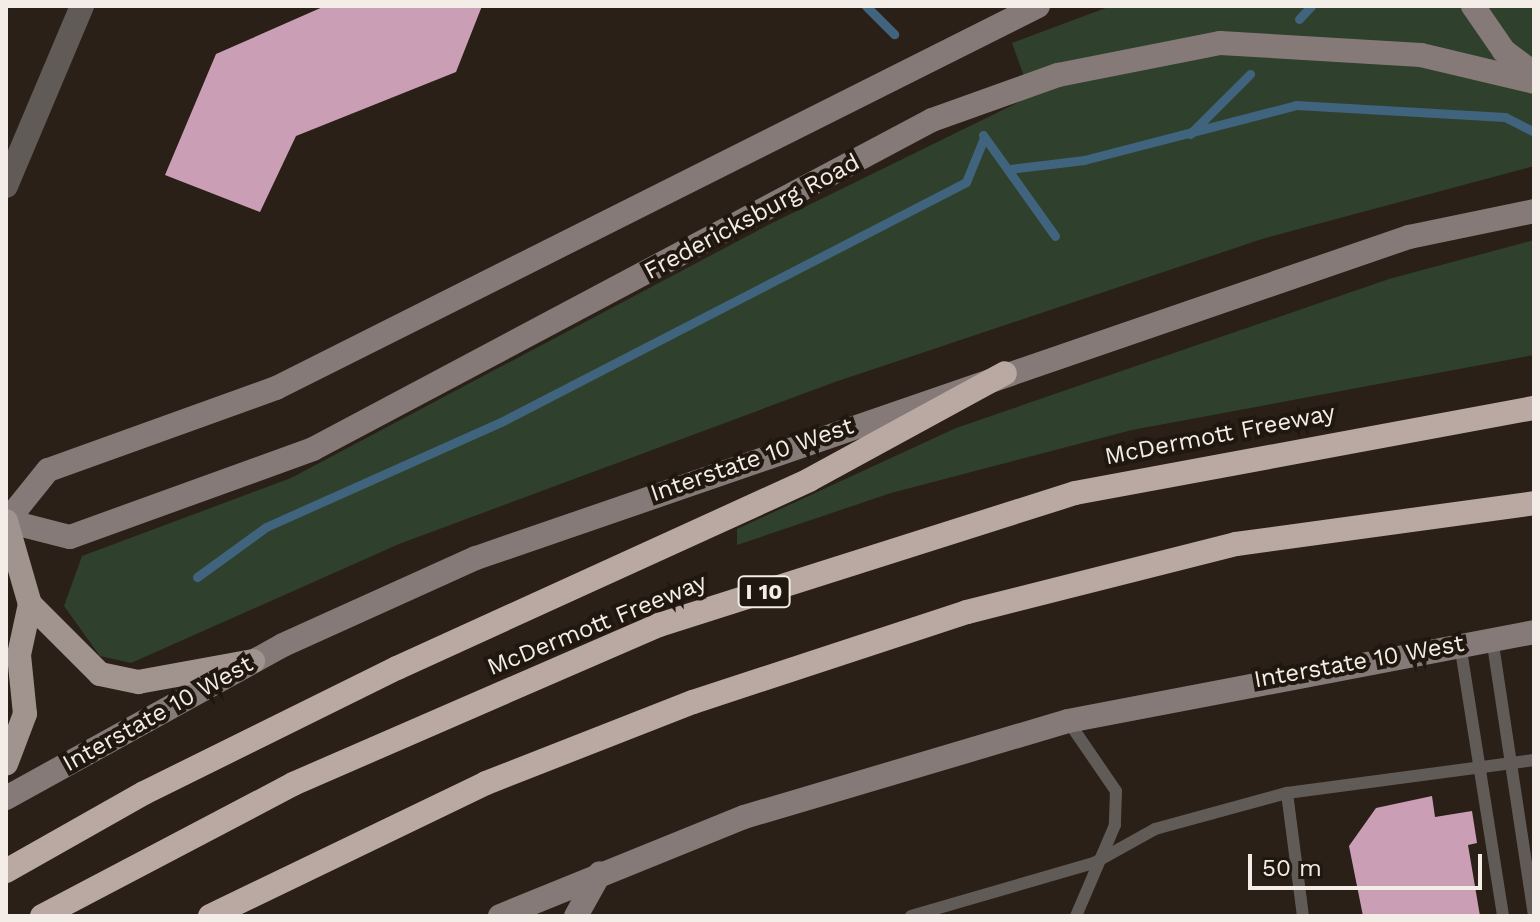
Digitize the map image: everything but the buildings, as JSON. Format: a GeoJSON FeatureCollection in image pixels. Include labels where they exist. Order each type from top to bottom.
{"type":"FeatureCollection","features":[{"type":"Feature","properties":{"kind":"highway"},"geometry":{"type":"LineString","coordinates":[[6,871],[144,793],[397,668],[809,480],[1005,373]]}},
{"type":"Feature","properties":{"kind":"highway","name":"McDermott Freeway"},"geometry":{"type":"LineString","coordinates":[[42,916],[293,784],[659,625],[1075,493],[1534,408]]}},
{"type":"Feature","properties":{"kind":"highway"},"geometry":{"type":"LineString","coordinates":[[210,916],[486,783],[693,702],[967,612],[1236,544],[1534,503]]}},
{"type":"Feature","properties":{"kind":"main road"},"geometry":{"type":"LineString","coordinates":[[1473,6],[1504,51],[1534,74]]}},
{"type":"Feature","properties":{"kind":"main road"},"geometry":{"type":"LineString","coordinates":[[253,661],[138,682],[100,674],[30,604],[6,521],[48,470],[276,388],[1024,8]]}},
{"type":"Feature","properties":{"kind":"main road","name":"Fredericksburg Road"},"geometry":{"type":"LineString","coordinates":[[6,521],[70,537],[313,449],[932,120],[1058,75],[1220,43],[1421,55],[1534,82]]}},
{"type":"Feature","properties":{"kind":"main road","name":"Interstate 10 West"},"geometry":{"type":"LineString","coordinates":[[6,798],[253,661],[476,558],[1005,373],[1409,237],[1534,211]]}},
{"type":"Feature","properties":{"kind":"main road"},"geometry":{"type":"LineString","coordinates":[[6,764],[25,714],[13,648],[30,604]]}},
{"type":"Feature","properties":{"kind":"main road","name":"Interstate 10 West"},"geometry":{"type":"LineString","coordinates":[[500,916],[744,817],[1068,721],[1492,637],[1534,632]]}},
{"type":"Feature","properties":{"kind":"main road"},"geometry":{"type":"LineString","coordinates":[[576,916],[600,873]]}},
{"type":"Feature","properties":{"kind":"street"},"geometry":{"type":"LineString","coordinates":[[6,186],[82,6]]}},
{"type":"Feature","properties":{"kind":"lane"},"geometry":{"type":"LineString","coordinates":[[1492,637],[1534,916]]}},
{"type":"Feature","properties":{"kind":"lane"},"geometry":{"type":"LineString","coordinates":[[1460,644],[1503,916]]}},
{"type":"Feature","properties":{"kind":"lane"},"geometry":{"type":"LineString","coordinates":[[1068,721],[1116,791],[1115,825],[1094,863],[1076,916]]}},
{"type":"Feature","properties":{"kind":"lane"},"geometry":{"type":"LineString","coordinates":[[911,916],[1094,863],[1155,829],[1287,793],[1534,760]]}},
{"type":"Feature","properties":{"kind":"lane"},"geometry":{"type":"LineString","coordinates":[[1287,793],[1303,916]]}},
{"type":"Feature","properties":{"kind":"green space"},"geometry":{"type":"Polygon","coordinates":[[[1111,6],[1534,6],[1534,166],[1262,239],[835,382],[399,544],[131,663],[100,656],[64,606],[82,556],[291,478],[770,224],[1031,96],[1012,43],[1111,6]]]}},
{"type":"Feature","properties":{"kind":"green space"},"geometry":{"type":"Polygon","coordinates":[[[1534,240],[1534,355],[1132,430],[891,493],[737,545],[737,529],[956,428],[1389,279],[1534,240]]]}},
{"type":"Feature","properties":{"kind":"waterway"},"geometry":{"type":"LineString","coordinates":[[866,6],[894,34]]}},
{"type":"Feature","properties":{"kind":"waterway"},"geometry":{"type":"LineString","coordinates":[[1299,19],[1311,6]]}},
{"type":"Feature","properties":{"kind":"waterway"},"geometry":{"type":"LineString","coordinates":[[1190,134],[1250,74]]}},
{"type":"Feature","properties":{"kind":"waterway"},"geometry":{"type":"LineString","coordinates":[[1010,169],[1084,160],[1296,105],[1505,117],[1534,132]]}},
{"type":"Feature","properties":{"kind":"waterway"},"geometry":{"type":"LineString","coordinates":[[983,135],[1055,236]]}},
{"type":"Feature","properties":{"kind":"waterway"},"geometry":{"type":"LineString","coordinates":[[197,577],[266,527],[501,422],[966,182],[984,138]]}}]}
